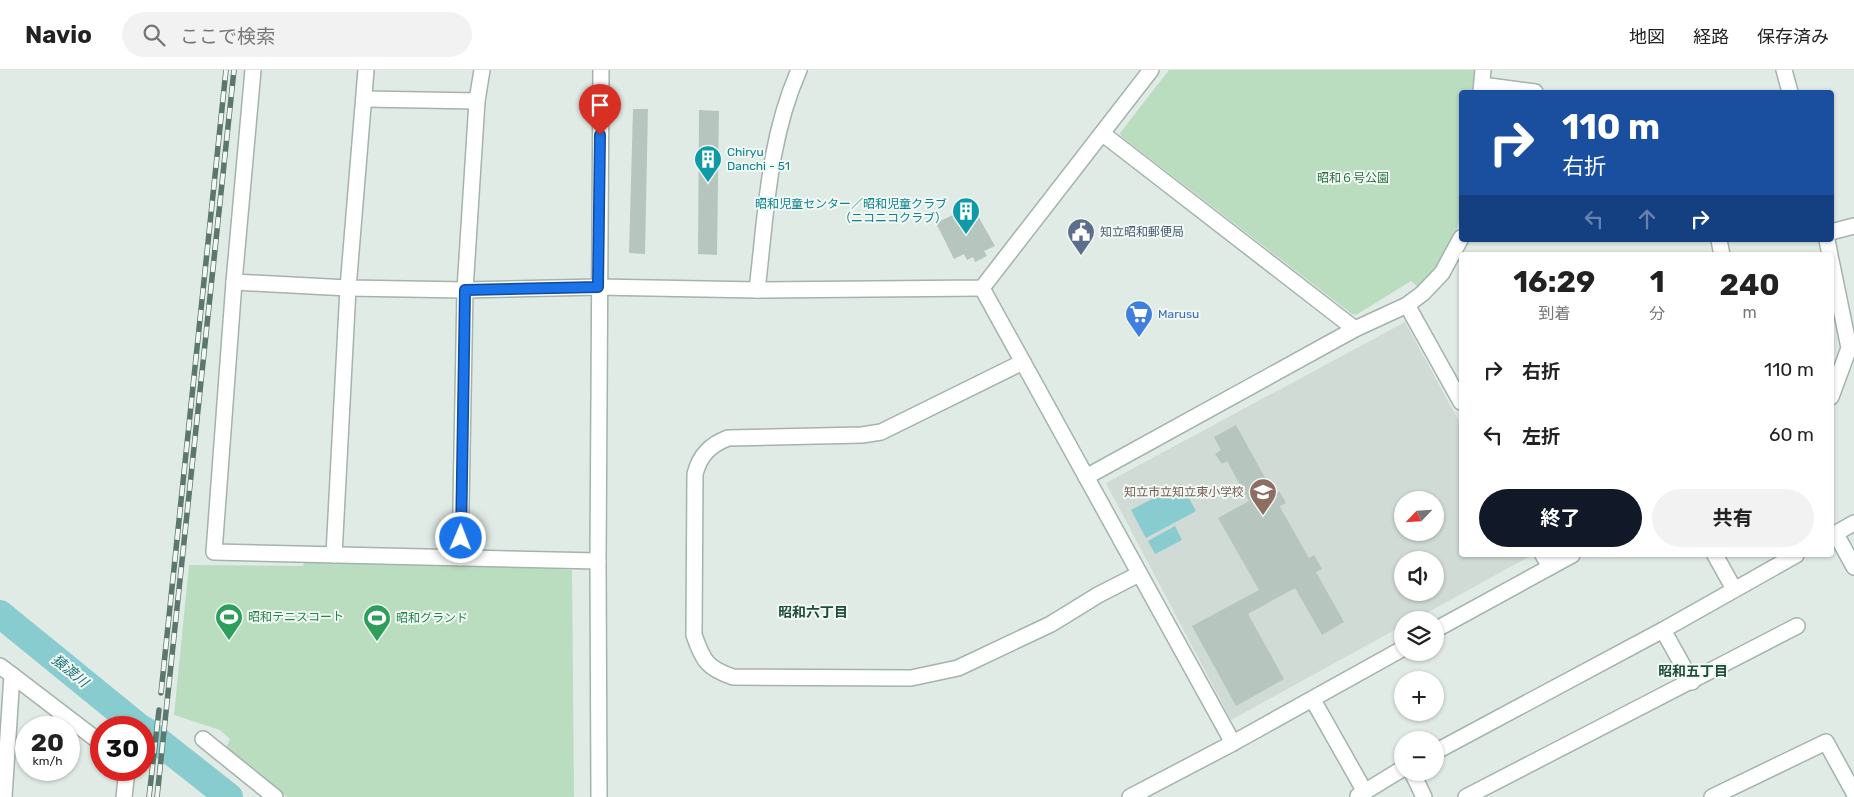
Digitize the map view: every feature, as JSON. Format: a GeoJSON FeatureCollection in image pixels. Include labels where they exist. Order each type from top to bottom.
{"type":"FeatureCollection","features":[{"type":"Feature","properties":{"kind":"street"},"geometry":{"type":"LineString","coordinates":[[253,70],[234,282],[214,552],[598,561]]}},
{"type":"Feature","properties":{"kind":"street"},"geometry":{"type":"LineString","coordinates":[[334,555],[348,288],[366,70]]}},
{"type":"Feature","properties":{"kind":"street"},"geometry":{"type":"LineString","coordinates":[[460,558],[465,290],[477,101],[482,70]]}},
{"type":"Feature","properties":{"kind":"street"},"geometry":{"type":"LineString","coordinates":[[600,797],[598,287],[601,70]]}},
{"type":"Feature","properties":{"kind":"street"},"geometry":{"type":"LineString","coordinates":[[757,290],[775,140],[788,93],[798,70]]}},
{"type":"Feature","properties":{"kind":"street"},"geometry":{"type":"LineString","coordinates":[[982,288],[1151,70]]}},
{"type":"Feature","properties":{"kind":"street"},"geometry":{"type":"LineString","coordinates":[[1483,70],[1481,89],[1499,90]]}},
{"type":"Feature","properties":{"kind":"street"},"geometry":{"type":"LineString","coordinates":[[1784,70],[1789,90]]}},
{"type":"Feature","properties":{"kind":"street"},"geometry":{"type":"LineString","coordinates":[[365,99],[477,101]]}},
{"type":"Feature","properties":{"kind":"street"},"geometry":{"type":"LineString","coordinates":[[1103,134],[1356,329]]}},
{"type":"Feature","properties":{"kind":"street"},"geometry":{"type":"LineString","coordinates":[[1834,231],[1854,226]]}},
{"type":"Feature","properties":{"kind":"street"},"geometry":{"type":"LineString","coordinates":[[1086,477],[1356,329],[1407,304],[1423,293],[1442,273],[1459,242]]}},
{"type":"Feature","properties":{"kind":"street"},"geometry":{"type":"LineString","coordinates":[[1834,275],[1849,348],[1834,392]]}},
{"type":"Feature","properties":{"kind":"street"},"geometry":{"type":"LineString","coordinates":[[234,282],[348,288],[465,290],[598,287],[757,290],[982,288]]}},
{"type":"Feature","properties":{"kind":"street"},"geometry":{"type":"LineString","coordinates":[[982,288],[1233,743]]}},
{"type":"Feature","properties":{"kind":"street"},"geometry":{"type":"LineString","coordinates":[[1407,304],[1459,398]]}},
{"type":"Feature","properties":{"kind":"street"},"geometry":{"type":"LineString","coordinates":[[1023,362],[882,432],[862,435],[736,437],[713,444],[699,461],[695,474],[694,635],[701,656],[712,670],[740,678],[911,678],[958,668],[991,654],[1051,624],[1098,595],[1139,574]]}},
{"type":"Feature","properties":{"kind":"street"},"geometry":{"type":"LineString","coordinates":[[1834,534],[1853,525]]}},
{"type":"Feature","properties":{"kind":"street"},"geometry":{"type":"LineString","coordinates":[[1834,537],[1854,567]]}},
{"type":"Feature","properties":{"kind":"street"},"geometry":{"type":"LineString","coordinates":[[1444,624],[1546,561],[1563,557]]}},
{"type":"Feature","properties":{"kind":"street"},"geometry":{"type":"LineString","coordinates":[[1717,557],[1734,589]]}},
{"type":"Feature","properties":{"kind":"street"},"geometry":{"type":"LineString","coordinates":[[1444,747],[1664,630],[1792,557]]}},
{"type":"Feature","properties":{"kind":"street"},"geometry":{"type":"LineString","coordinates":[[1466,797],[1692,682],[1797,626]]}},
{"type":"Feature","properties":{"kind":"street"},"geometry":{"type":"LineString","coordinates":[[1664,630],[1692,682]]}},
{"type":"Feature","properties":{"kind":"street"},"geometry":{"type":"LineString","coordinates":[[1130,797],[1313,700],[1394,654]]}},
{"type":"Feature","properties":{"kind":"street"},"geometry":{"type":"LineString","coordinates":[[6,671],[90,735]]}},
{"type":"Feature","properties":{"kind":"street"},"geometry":{"type":"LineString","coordinates":[[4,797],[6,671]]}},
{"type":"Feature","properties":{"kind":"street"},"geometry":{"type":"LineString","coordinates":[[1313,700],[1361,795],[1394,774]]}},
{"type":"Feature","properties":{"kind":"street"},"geometry":{"type":"LineString","coordinates":[[203,739],[275,797]]}},
{"type":"Feature","properties":{"kind":"street"},"geometry":{"type":"LineString","coordinates":[[1722,795],[1826,742],[1854,793]]}},
{"type":"Feature","properties":{"kind":"street"},"geometry":{"type":"LineString","coordinates":[[124,797],[126,781]]}},
{"type":"Feature","properties":{"kind":"street"},"geometry":{"type":"LineString","coordinates":[[1416,781],[1424,797]]}},
{"type":"Feature","properties":{"kind":"shaded area","name":"知立市立知立東小学校"},"geometry":{"type":"Polygon","coordinates":[[[1405,322],[1459,421],[1459,557],[1528,557],[1430,611],[1394,611],[1394,630],[1231,720],[1106,483],[1405,322]]]}},
{"type":"Feature","properties":{"kind":"green space","name":"昭和６号公園"},"geometry":{"type":"Polygon","coordinates":[[[1169,70],[1477,70],[1474,90],[1459,90],[1459,222],[1450,249],[1419,288],[1411,281],[1356,315],[1352,314],[1122,137],[1120,133],[1169,70]]]}},
{"type":"Feature","properties":{"kind":"green space","name":"昭和グランド"},"geometry":{"type":"Polygon","coordinates":[[[306,554],[572,570],[574,797],[287,797],[225,750],[230,739],[220,730],[174,715],[189,565],[303,566],[306,554]]]}},
{"type":"Feature","properties":{"kind":"water"},"geometry":{"type":"Polygon","coordinates":[[[1181,484],[1196,511],[1146,538],[1131,510],[1181,484]]]}},
{"type":"Feature","properties":{"kind":"water"},"geometry":{"type":"Polygon","coordinates":[[[1175,526],[1182,540],[1155,554],[1148,541],[1175,526]]]}},
{"type":"Feature","properties":{"kind":"building"},"geometry":{"type":"Polygon","coordinates":[[[633,109],[648,109],[645,254],[629,253],[633,109]]]}},
{"type":"Feature","properties":{"kind":"building","name":"Chiryu Danchi - 51"},"geometry":{"type":"Polygon","coordinates":[[[699,110],[719,111],[717,255],[698,254],[699,110]]]}},
{"type":"Feature","properties":{"kind":"building","name":"昭和児童センター／昭和児童クラブ （ニコニコクラブ）"},"geometry":{"type":"Polygon","coordinates":[[[959,212],[964,223],[978,216],[995,246],[984,251],[987,256],[975,262],[973,257],[967,260],[964,254],[954,259],[936,223],[959,212]]]}},
{"type":"Feature","properties":{"kind":"building"},"geometry":{"type":"Polygon","coordinates":[[[1236,425],[1274,494],[1279,491],[1286,503],[1280,506],[1281,509],[1309,558],[1314,555],[1322,569],[1316,572],[1344,622],[1322,635],[1295,588],[1248,614],[1284,679],[1236,706],[1192,626],[1259,590],[1218,518],[1249,501],[1227,461],[1222,464],[1215,454],[1221,450],[1214,437],[1236,425]]]}},
{"type":"Feature","properties":{"kind":"waterway","name":"猿渡川"},"geometry":{"type":"LineString","coordinates":[[0,614],[125,716]]}},
{"type":"Feature","properties":{"kind":"waterway","name":"猿渡川"},"geometry":{"type":"LineString","coordinates":[[155,739],[229,797]]}},
{"type":"Feature","properties":{"kind":"railway"},"geometry":{"type":"LineString","coordinates":[[161,693],[226,70]]}},
{"type":"Feature","properties":{"kind":"railway"},"geometry":{"type":"LineString","coordinates":[[157,797],[234,70]]}},
{"type":"Feature","properties":{"kind":"railway"},"geometry":{"type":"LineString","coordinates":[[149,797],[159,710]]}},
{"type":"Feature","properties":{"kind":"place","name":"Chiryu Danchi - 51"},"geometry":{"type":"Point","coordinates":[708,183]}},
{"type":"Feature","properties":{"kind":"place","name":"昭和児童センター／昭和児童クラブ （ニコニコクラブ）"},"geometry":{"type":"Point","coordinates":[966,235]}},
{"type":"Feature","properties":{"kind":"place","name":"知立昭和郵便局"},"geometry":{"type":"Point","coordinates":[1081,256]}},
{"type":"Feature","properties":{"kind":"place","name":"Marusu"},"geometry":{"type":"Point","coordinates":[1139,338]}},
{"type":"Feature","properties":{"kind":"place","name":"知立市立知立東小学校"},"geometry":{"type":"Point","coordinates":[1263,516]}},
{"type":"Feature","properties":{"kind":"place","name":"昭和テニスコート"},"geometry":{"type":"Point","coordinates":[229,641]}},
{"type":"Feature","properties":{"kind":"place","name":"昭和グランド"},"geometry":{"type":"Point","coordinates":[377,642]}},
{"type":"Feature","properties":{"kind":"district","name":"昭和六丁目"},"geometry":{"type":"Point","coordinates":[813,612]}},
{"type":"Feature","properties":{"kind":"district","name":"昭和五丁目"},"geometry":{"type":"Point","coordinates":[1693,671]}},
{"type":"Feature","properties":{"kind":"route"},"geometry":{"type":"LineString","coordinates":[[461,538],[465,290],[598,287],[600,135]]}}]}
